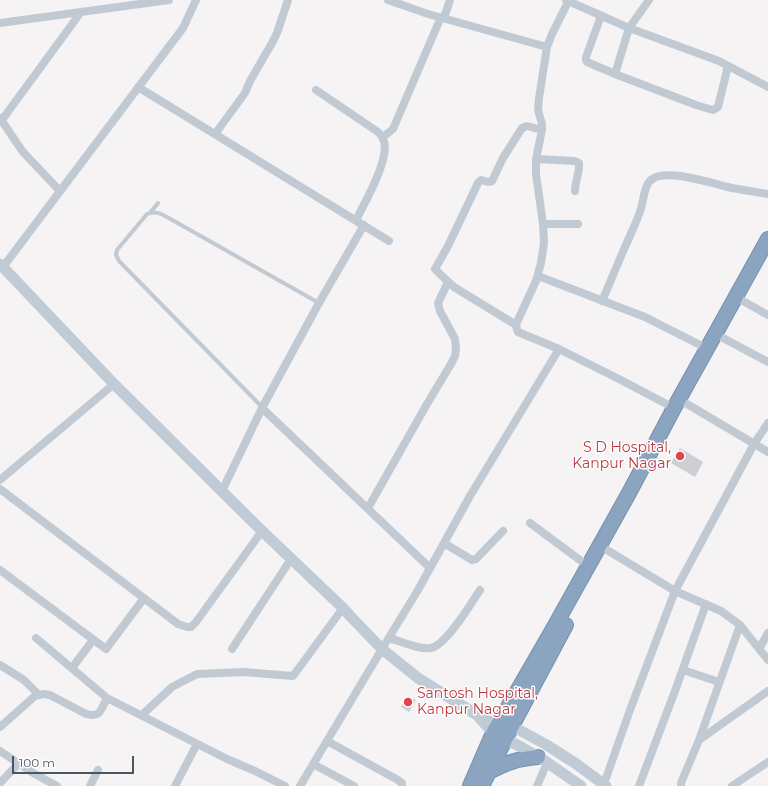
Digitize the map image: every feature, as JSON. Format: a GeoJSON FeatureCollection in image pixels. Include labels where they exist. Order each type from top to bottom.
{"type":"FeatureCollection","features":[{"type":"Feature","properties":{"kind":"highway"},"geometry":{"type":"LineString","coordinates":[[470,786],[606,550],[708,349],[768,239]]}},
{"type":"Feature","properties":{"kind":"highway"},"geometry":{"type":"LineString","coordinates":[[482,786],[503,729],[553,629],[629,493],[680,406],[723,338],[768,258]]}},
{"type":"Feature","properties":{"kind":"highway"},"geometry":{"type":"LineString","coordinates":[[488,772],[518,759],[543,760]]}},
{"type":"Feature","properties":{"kind":"street"},"geometry":{"type":"LineString","coordinates":[[0,23],[169,0]]}},
{"type":"Feature","properties":{"kind":"street"},"geometry":{"type":"LineString","coordinates":[[196,0],[183,28],[25,239],[1,267],[114,384],[262,531],[343,608],[382,649],[418,678],[477,715],[503,729],[545,744],[605,785],[630,710],[675,590],[754,444],[768,423]]}},
{"type":"Feature","properties":{"kind":"street"},"geometry":{"type":"LineString","coordinates":[[215,134],[245,93],[250,81],[277,33],[288,0]]}},
{"type":"Feature","properties":{"kind":"street"},"geometry":{"type":"LineString","coordinates":[[388,0],[442,18],[547,47]]}},
{"type":"Feature","properties":{"kind":"street"},"geometry":{"type":"LineString","coordinates":[[383,137],[393,129],[450,0]]}},
{"type":"Feature","properties":{"kind":"street"},"geometry":{"type":"LineString","coordinates":[[615,74],[629,28],[649,0]]}},
{"type":"Feature","properties":{"kind":"street"},"geometry":{"type":"LineString","coordinates":[[768,87],[719,61],[629,28],[567,1],[547,47],[538,105],[542,124],[536,159],[536,174],[544,243],[541,263],[538,276],[516,325],[518,332],[559,349],[619,379],[680,406],[768,452]]}},
{"type":"Feature","properties":{"kind":"street"},"geometry":{"type":"LineString","coordinates":[[60,191],[23,152],[1,119],[81,12]]}},
{"type":"Feature","properties":{"kind":"street"},"geometry":{"type":"LineString","coordinates":[[601,16],[585,58],[587,62],[615,74],[713,110],[719,104],[728,66]]}},
{"type":"Feature","properties":{"kind":"street"},"geometry":{"type":"LineString","coordinates":[[138,87],[389,240]]}},
{"type":"Feature","properties":{"kind":"street"},"geometry":{"type":"LineString","coordinates":[[316,90],[383,137],[385,146],[378,175],[374,186],[356,220]]}},
{"type":"Feature","properties":{"kind":"street"},"geometry":{"type":"LineString","coordinates":[[516,325],[454,287],[435,269],[448,246],[478,183],[481,180],[488,182],[492,181],[503,158],[522,128],[527,126],[542,130]]}},
{"type":"Feature","properties":{"kind":"street"},"geometry":{"type":"LineString","coordinates":[[536,159],[578,162],[580,167],[575,191]]}},
{"type":"Feature","properties":{"kind":"street"},"geometry":{"type":"LineString","coordinates":[[602,301],[636,222],[644,194],[650,180],[663,175],[672,175],[768,194]]}},
{"type":"Feature","properties":{"kind":"street"},"geometry":{"type":"LineString","coordinates":[[543,224],[578,224]]}},
{"type":"Feature","properties":{"kind":"street"},"geometry":{"type":"LineString","coordinates":[[222,491],[262,408],[364,225]]}},
{"type":"Feature","properties":{"kind":"street"},"geometry":{"type":"LineString","coordinates":[[538,276],[645,317],[708,349]]}},
{"type":"Feature","properties":{"kind":"street"},"geometry":{"type":"LineString","coordinates":[[368,508],[455,356],[455,339],[440,311],[438,303],[448,282]]}},
{"type":"Feature","properties":{"kind":"street"},"geometry":{"type":"LineString","coordinates":[[743,301],[768,315]]}},
{"type":"Feature","properties":{"kind":"street"},"geometry":{"type":"LineString","coordinates":[[723,338],[768,362]]}},
{"type":"Feature","properties":{"kind":"street"},"geometry":{"type":"LineString","coordinates":[[300,786],[418,590],[470,496],[559,349]]}},
{"type":"Feature","properties":{"kind":"street"},"geometry":{"type":"LineString","coordinates":[[0,480],[114,384]]}},
{"type":"Feature","properties":{"kind":"street"},"geometry":{"type":"LineString","coordinates":[[262,408],[430,568]]}},
{"type":"Feature","properties":{"kind":"street"},"geometry":{"type":"LineString","coordinates":[[0,489],[178,624],[187,627],[191,627],[196,622],[262,531]]}},
{"type":"Feature","properties":{"kind":"street"},"geometry":{"type":"LineString","coordinates":[[530,523],[588,566]]}},
{"type":"Feature","properties":{"kind":"street"},"geometry":{"type":"LineString","coordinates":[[444,543],[472,560],[476,560],[503,531]]}},
{"type":"Feature","properties":{"kind":"street"},"geometry":{"type":"LineString","coordinates":[[606,550],[675,590],[721,611],[740,625],[768,660]]}},
{"type":"Feature","properties":{"kind":"street"},"geometry":{"type":"LineString","coordinates":[[232,649],[291,559]]}},
{"type":"Feature","properties":{"kind":"street"},"geometry":{"type":"LineString","coordinates":[[0,570],[106,649],[144,598]]}},
{"type":"Feature","properties":{"kind":"street"},"geometry":{"type":"LineString","coordinates":[[389,638],[419,647],[431,648],[447,636],[480,590]]}},
{"type":"Feature","properties":{"kind":"street"},"geometry":{"type":"LineString","coordinates":[[639,786],[683,670],[706,604]]}},
{"type":"Feature","properties":{"kind":"street"},"geometry":{"type":"LineString","coordinates":[[142,715],[172,687],[197,674],[244,672],[293,676],[343,608]]}},
{"type":"Feature","properties":{"kind":"street"},"geometry":{"type":"LineString","coordinates":[[681,786],[740,625]]}},
{"type":"Feature","properties":{"kind":"street"},"geometry":{"type":"LineString","coordinates":[[759,649],[768,633]]}},
{"type":"Feature","properties":{"kind":"street"},"geometry":{"type":"LineString","coordinates":[[36,638],[107,698],[196,744],[227,759],[255,770],[285,786]]}},
{"type":"Feature","properties":{"kind":"street"},"geometry":{"type":"LineString","coordinates":[[72,668],[93,640]]}},
{"type":"Feature","properties":{"kind":"street"},"geometry":{"type":"LineString","coordinates":[[0,665],[24,680],[39,695]]}},
{"type":"Feature","properties":{"kind":"street"},"geometry":{"type":"LineString","coordinates":[[683,670],[720,682]]}},
{"type":"Feature","properties":{"kind":"street"},"geometry":{"type":"LineString","coordinates":[[699,740],[768,691]]}},
{"type":"Feature","properties":{"kind":"street"},"geometry":{"type":"LineString","coordinates":[[0,727],[35,696],[50,695],[86,714],[92,715],[99,713],[107,698]]}},
{"type":"Feature","properties":{"kind":"street"},"geometry":{"type":"LineString","coordinates":[[503,729],[521,746],[581,786]]}},
{"type":"Feature","properties":{"kind":"street"},"geometry":{"type":"LineString","coordinates":[[327,741],[398,780],[402,783],[402,786]]}},
{"type":"Feature","properties":{"kind":"street"},"geometry":{"type":"LineString","coordinates":[[175,786],[196,744]]}},
{"type":"Feature","properties":{"kind":"street"},"geometry":{"type":"LineString","coordinates":[[0,751],[33,773],[57,786]]}},
{"type":"Feature","properties":{"kind":"street"},"geometry":{"type":"LineString","coordinates":[[537,786],[543,760]]}},
{"type":"Feature","properties":{"kind":"street"},"geometry":{"type":"LineString","coordinates":[[0,783],[19,764]]}},
{"type":"Feature","properties":{"kind":"street"},"geometry":{"type":"LineString","coordinates":[[313,764],[354,786]]}},
{"type":"Feature","properties":{"kind":"street"},"geometry":{"type":"LineString","coordinates":[[732,786],[767,765]]}},
{"type":"Feature","properties":{"kind":"street"},"geometry":{"type":"LineString","coordinates":[[90,786],[98,770]]}},
{"type":"Feature","properties":{"kind":"lane"},"geometry":{"type":"LineString","coordinates":[[158,202],[117,250],[116,258],[262,408]]}},
{"type":"Feature","properties":{"kind":"lane"},"geometry":{"type":"LineString","coordinates":[[150,213],[158,212],[168,217],[319,304]]}},
{"type":"Feature","properties":{"kind":"building"},"geometry":{"type":"Polygon","coordinates":[[[680,448],[703,462],[695,477],[671,463],[680,448]]]}},
{"type":"Feature","properties":{"kind":"building"},"geometry":{"type":"Polygon","coordinates":[[[408,696],[416,700],[409,712],[401,707],[408,696]]]}},
{"type":"Feature","properties":{"kind":"place","name":"S D Hospital, Kanpur Nagar"},"geometry":{"type":"Point","coordinates":[680,456]}},
{"type":"Feature","properties":{"kind":"place","name":"Santosh Hospital, Kanpur Nagar"},"geometry":{"type":"Point","coordinates":[408,702]}}]}
